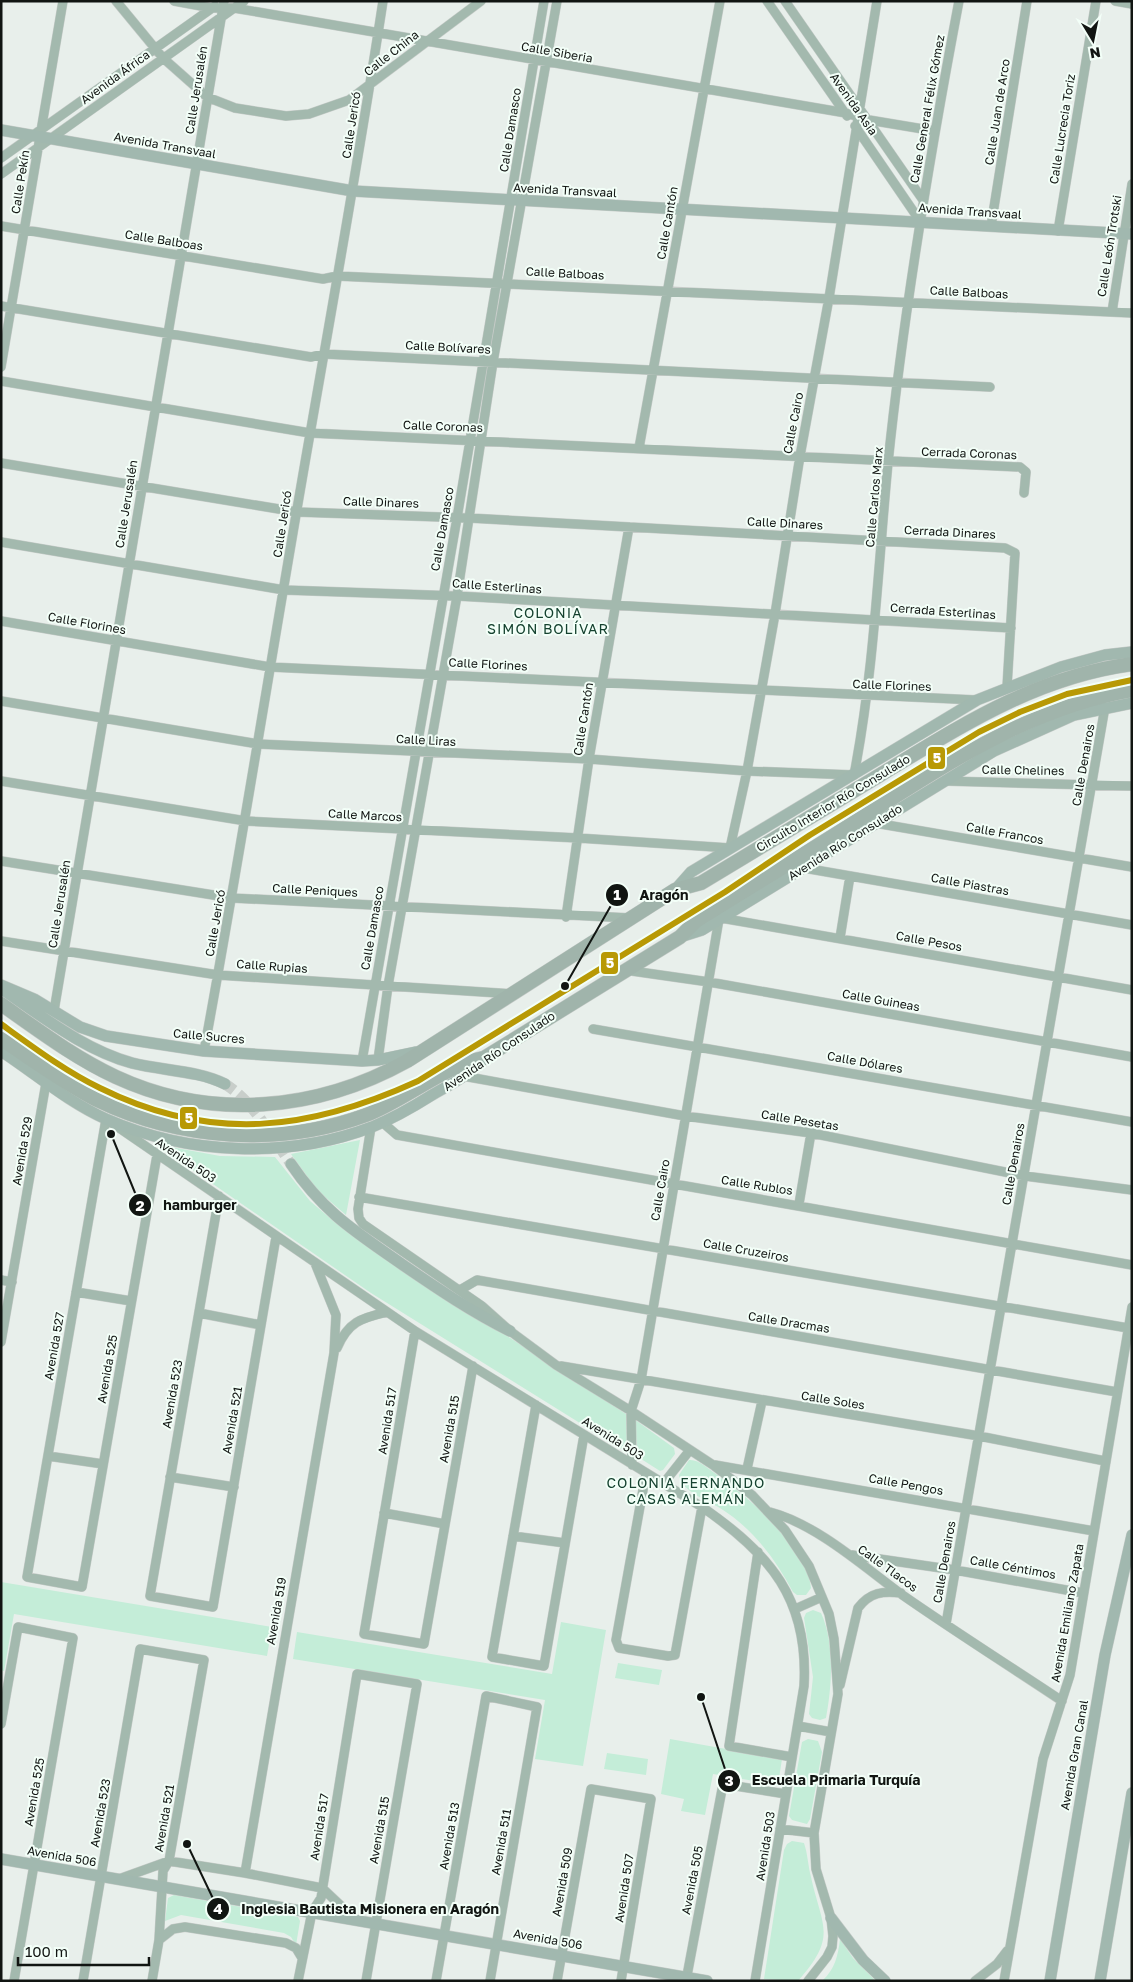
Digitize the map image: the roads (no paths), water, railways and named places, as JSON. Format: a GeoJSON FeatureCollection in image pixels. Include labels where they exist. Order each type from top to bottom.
{"type":"FeatureCollection","features":[{"type":"Feature","properties":{"kind":"highway","name":"Circuito Interior Río Consulado"},"geometry":{"type":"LineString","coordinates":[[675,890],[701,883],[996,706],[1017,696],[1068,678],[1132,664]]}},
{"type":"Feature","properties":{"kind":"highway"},"geometry":{"type":"LineString","coordinates":[[680,936],[696,921],[976,748],[1050,712],[1077,702],[1132,690]]}},
{"type":"Feature","properties":{"kind":"highway"},"geometry":{"type":"LineString","coordinates":[[1,1004],[74,1054],[117,1077],[164,1094],[213,1104],[262,1105],[332,1094],[385,1073],[514,994],[675,890]]}},
{"type":"Feature","properties":{"kind":"highway","name":"Avenida Río Consulado"},"geometry":{"type":"LineString","coordinates":[[484,1058],[680,936]]}},
{"type":"Feature","properties":{"kind":"highway"},"geometry":{"type":"LineString","coordinates":[[1,1039],[6,1048],[83,1092],[129,1113],[188,1130],[248,1135],[289,1133],[351,1120],[396,1101],[468,1060],[484,1058]]}},
{"type":"Feature","properties":{"kind":"main road","name":"Avenida Transvaal"},"geometry":{"type":"LineString","coordinates":[[1,130],[196,165],[353,190],[682,210],[841,216],[1128,234]]}},
{"type":"Feature","properties":{"kind":"main road"},"geometry":{"type":"LineString","coordinates":[[675,890],[691,872],[977,700],[1043,672],[1084,660],[1132,652]]}},
{"type":"Feature","properties":{"kind":"main road","name":"Avenida Río Consulado"},"geometry":{"type":"LineString","coordinates":[[680,936],[702,930],[943,781],[1020,737],[1074,715],[1105,707],[1132,703]]}},
{"type":"Feature","properties":{"kind":"main road"},"geometry":{"type":"LineString","coordinates":[[1,987],[80,1041],[104,1053],[139,1065],[206,1077],[225,1084]]}},
{"type":"Feature","properties":{"kind":"main road","name":"Calle Sucres"},"geometry":{"type":"LineString","coordinates":[[1,987],[34,999],[80,1027],[106,1036],[204,1051],[362,1061],[378,1060],[425,1049]]}},
{"type":"Feature","properties":{"kind":"main road","name":"Avenida Río Consulado"},"geometry":{"type":"LineString","coordinates":[[6,1048],[46,1083],[70,1100],[106,1119],[169,1140],[237,1148],[267,1148],[306,1144],[371,1127],[475,1069],[484,1058]]}},
{"type":"Feature","properties":{"kind":"main road"},"geometry":{"type":"LineString","coordinates":[[290,1164],[315,1197],[341,1222],[469,1310],[510,1331]]}},
{"type":"Feature","properties":{"kind":"main road","name":"Avenida Gran Canal"},"geometry":{"type":"LineString","coordinates":[[1050,1981],[1105,1655],[1132,1535]]}},
{"type":"Feature","properties":{"kind":"main road"},"geometry":{"type":"LineString","coordinates":[[1100,1981],[1132,1793]]}},
{"type":"Feature","properties":{"kind":"main road","name":"Avenida 506"},"geometry":{"type":"LineString","coordinates":[[1,1859],[624,1966],[686,1979],[707,1981]]}},
{"type":"Feature","properties":{"kind":"main road"},"geometry":{"type":"LineString","coordinates":[[831,1918],[863,1960],[885,1981]]}},
{"type":"Feature","properties":{"kind":"street","name":"Calle Pekín"},"geometry":{"type":"LineString","coordinates":[[1,367],[63,1]]}},
{"type":"Feature","properties":{"kind":"street","name":"Calle China"},"geometry":{"type":"LineString","coordinates":[[116,1],[163,58],[207,97],[236,108],[286,116],[309,114],[349,100],[481,1]]}},
{"type":"Feature","properties":{"kind":"street"},"geometry":{"type":"LineString","coordinates":[[174,1],[212,8]]}},
{"type":"Feature","properties":{"kind":"street","name":"Avenida África"},"geometry":{"type":"LineString","coordinates":[[1,158],[41,138],[163,58],[244,1]]}},
{"type":"Feature","properties":{"kind":"street","name":"Calle Jericó"},"geometry":{"type":"LineString","coordinates":[[204,1051],[246,822],[270,667],[353,190],[383,1]]}},
{"type":"Feature","properties":{"kind":"street","name":"Calle Damasco"},"geometry":{"type":"LineString","coordinates":[[378,1060],[388,986],[457,596],[507,283],[534,61],[544,1]]}},
{"type":"Feature","properties":{"kind":"street","name":"Calle Damasco"},"geometry":{"type":"LineString","coordinates":[[362,1061],[430,674],[442,595],[457,518],[496,282],[517,201],[557,1]]}},
{"type":"Feature","properties":{"kind":"street","name":"Calle Cantón"},"geometry":{"type":"LineString","coordinates":[[640,448],[720,1]]}},
{"type":"Feature","properties":{"kind":"street","name":"Avenida Asia"},"geometry":{"type":"LineString","coordinates":[[768,1],[920,221]]}},
{"type":"Feature","properties":{"kind":"street","name":"Avenida Asia"},"geometry":{"type":"LineString","coordinates":[[785,1],[923,200]]}},
{"type":"Feature","properties":{"kind":"street","name":"Calle Cairo"},"geometry":{"type":"LineString","coordinates":[[730,848],[747,771],[776,614],[800,456],[829,298],[857,128],[858,106],[877,1]]}},
{"type":"Feature","properties":{"kind":"street","name":"Calle General Félix Gómez"},"geometry":{"type":"LineString","coordinates":[[920,221],[959,1]]}},
{"type":"Feature","properties":{"kind":"street","name":"Calle Juan de Arco"},"geometry":{"type":"LineString","coordinates":[[991,226],[1027,1]]}},
{"type":"Feature","properties":{"kind":"street","name":"Calle Lucrecia Toriz"},"geometry":{"type":"LineString","coordinates":[[1058,231],[1096,1]]}},
{"type":"Feature","properties":{"kind":"street"},"geometry":{"type":"LineString","coordinates":[[1115,1],[1132,4]]}},
{"type":"Feature","properties":{"kind":"street","name":"Avenida África"},"geometry":{"type":"LineString","coordinates":[[1,174],[41,138],[157,49],[212,8],[223,4]]}},
{"type":"Feature","properties":{"kind":"street","name":"Calle Siberia"},"geometry":{"type":"LineString","coordinates":[[223,4],[234,8],[424,42],[704,89],[935,131]]}},
{"type":"Feature","properties":{"kind":"street","name":"Calle Jerusalén"},"geometry":{"type":"LineString","coordinates":[[54,1011],[223,4]]}},
{"type":"Feature","properties":{"kind":"street","name":"Calle León Trotski"},"geometry":{"type":"LineString","coordinates":[[1112,312],[1128,234],[1132,184]]}},
{"type":"Feature","properties":{"kind":"street","name":"Calle Carlos Marx"},"geometry":{"type":"LineString","coordinates":[[854,775],[866,696],[888,462],[920,221]]}},
{"type":"Feature","properties":{"kind":"street","name":"Calle Balboas"},"geometry":{"type":"LineString","coordinates":[[1,226],[323,280],[337,276],[496,282],[1132,313]]}},
{"type":"Feature","properties":{"kind":"street","name":"Calle Bolívares"},"geometry":{"type":"LineString","coordinates":[[1,306],[311,357],[324,354],[483,361],[990,387]]}},
{"type":"Feature","properties":{"kind":"street","name":"Calle Coronas"},"geometry":{"type":"LineString","coordinates":[[1,381],[310,433],[800,456],[888,462]]}},
{"type":"Feature","properties":{"kind":"street","name":"Cerrada Coronas"},"geometry":{"type":"LineString","coordinates":[[888,462],[1022,468],[1026,474],[1024,493]]}},
{"type":"Feature","properties":{"kind":"street","name":"Calle Dinares"},"geometry":{"type":"LineString","coordinates":[[1,463],[297,512],[469,518],[882,541]]}},
{"type":"Feature","properties":{"kind":"street","name":"Calle Cantón"},"geometry":{"type":"LineString","coordinates":[[566,917],[589,759],[629,527]]}},
{"type":"Feature","properties":{"kind":"street","name":"Cerrada Dinares"},"geometry":{"type":"LineString","coordinates":[[882,541],[1005,548],[1015,553],[1011,628]]}},
{"type":"Feature","properties":{"kind":"street","name":"Calle Esterlinas"},"geometry":{"type":"LineString","coordinates":[[1,542],[284,590],[442,595],[615,606],[874,618]]}},
{"type":"Feature","properties":{"kind":"street","name":"Cerrada Esterlinas"},"geometry":{"type":"LineString","coordinates":[[874,618],[1011,628]]}},
{"type":"Feature","properties":{"kind":"street","name":"Calle Florines"},"geometry":{"type":"LineString","coordinates":[[1,621],[270,667],[977,700]]}},
{"type":"Feature","properties":{"kind":"street"},"geometry":{"type":"LineString","coordinates":[[1007,687],[1011,628]]}},
{"type":"Feature","properties":{"kind":"street","name":"Calle Liras"},"geometry":{"type":"LineString","coordinates":[[1,701],[258,744],[589,759],[747,771],[854,775]]}},
{"type":"Feature","properties":{"kind":"street","name":"Calle Denairos"},"geometry":{"type":"LineString","coordinates":[[946,1624],[1105,707]]}},
{"type":"Feature","properties":{"kind":"street","name":"Calle Marcos"},"geometry":{"type":"LineString","coordinates":[[1,781],[246,822],[578,838],[730,848]]}},
{"type":"Feature","properties":{"kind":"street","name":"Calle Chelines"},"geometry":{"type":"LineString","coordinates":[[943,781],[1132,786]]}},
{"type":"Feature","properties":{"kind":"street","name":"Calle Francos"},"geometry":{"type":"LineString","coordinates":[[875,823],[1132,867]]}},
{"type":"Feature","properties":{"kind":"street","name":"Calle Peniques"},"geometry":{"type":"LineString","coordinates":[[1,861],[232,898],[403,906],[566,917],[630,918]]}},
{"type":"Feature","properties":{"kind":"street","name":"Calle Piastras"},"geometry":{"type":"LineString","coordinates":[[804,868],[1132,925]]}},
{"type":"Feature","properties":{"kind":"street"},"geometry":{"type":"LineString","coordinates":[[840,938],[850,876]]}},
{"type":"Feature","properties":{"kind":"street","name":"Calle Cairo"},"geometry":{"type":"LineString","coordinates":[[632,1465],[631,1411],[641,1380],[720,919]]}},
{"type":"Feature","properties":{"kind":"street","name":"Calle Pesos"},"geometry":{"type":"LineString","coordinates":[[720,919],[840,938],[1132,990]]}},
{"type":"Feature","properties":{"kind":"street","name":"Calle Rupias"},"geometry":{"type":"LineString","coordinates":[[1,941],[218,975],[514,994]]}},
{"type":"Feature","properties":{"kind":"street","name":"Calle Guineas"},"geometry":{"type":"LineString","coordinates":[[625,970],[709,982],[1132,1057]]}},
{"type":"Feature","properties":{"kind":"street","name":"Calle Dólares"},"geometry":{"type":"LineString","coordinates":[[593,1029],[1132,1122]]}},
{"type":"Feature","properties":{"kind":"street","name":"Calle Pesetas"},"geometry":{"type":"LineString","coordinates":[[463,1076],[685,1116],[811,1133],[1024,1176],[1132,1190]]}},
{"type":"Feature","properties":{"kind":"street","name":"Avenida 529"},"geometry":{"type":"LineString","coordinates":[[1,1342],[46,1083]]}},
{"type":"Feature","properties":{"kind":"street","name":"Avenida 503"},"geometry":{"type":"LineString","coordinates":[[106,1119],[387,1312],[702,1507],[737,1531],[758,1552],[779,1578],[795,1609],[801,1626],[805,1659],[798,1726],[755,1981]]}},
{"type":"Feature","properties":{"kind":"street","name":"Avenida 527"},"geometry":{"type":"LineString","coordinates":[[82,1587],[27,1577],[106,1119]]}},
{"type":"Feature","properties":{"kind":"street","name":"Calle Rublos"},"geometry":{"type":"LineString","coordinates":[[382,1122],[397,1135],[799,1204],[1132,1264]]}},
{"type":"Feature","properties":{"kind":"street"},"geometry":{"type":"LineString","coordinates":[[371,1127],[359,1198],[359,1218],[363,1224],[482,1306],[510,1331],[556,1365],[631,1411],[713,1465],[752,1494],[770,1512],[809,1566],[822,1597],[834,1639],[838,1694]]}},
{"type":"Feature","properties":{"kind":"street"},"geometry":{"type":"LineString","coordinates":[[799,1204],[811,1133]]}},
{"type":"Feature","properties":{"kind":"street","name":"Avenida 525"},"geometry":{"type":"LineString","coordinates":[[82,1587],[156,1155]]}},
{"type":"Feature","properties":{"kind":"street","name":"Avenida 523"},"geometry":{"type":"LineString","coordinates":[[213,1607],[150,1596],[219,1196]]}},
{"type":"Feature","properties":{"kind":"street","name":"Calle Cruzeiros"},"geometry":{"type":"LineString","coordinates":[[359,1198],[1002,1305],[1128,1328]]}},
{"type":"Feature","properties":{"kind":"street","name":"Avenida 521"},"geometry":{"type":"LineString","coordinates":[[213,1607],[276,1237]]}},
{"type":"Feature","properties":{"kind":"street","name":"Avenida 519"},"geometry":{"type":"LineString","coordinates":[[245,1873],[334,1352],[336,1315],[315,1263]]}},
{"type":"Feature","properties":{"kind":"street"},"geometry":{"type":"LineString","coordinates":[[1,1280],[12,1282]]}},
{"type":"Feature","properties":{"kind":"street","name":"Calle Dracmas"},"geometry":{"type":"LineString","coordinates":[[460,1290],[477,1280],[652,1312],[990,1368],[1117,1392]]}},
{"type":"Feature","properties":{"kind":"street"},"geometry":{"type":"LineString","coordinates":[[76,1292],[131,1301]]}},
{"type":"Feature","properties":{"kind":"street","name":"Avenida Emiliano Zapata"},"geometry":{"type":"LineString","coordinates":[[1004,1981],[1043,1759],[1070,1674],[1132,1307]]}},
{"type":"Feature","properties":{"kind":"street","name":"Avenida 519"},"geometry":{"type":"LineString","coordinates":[[334,1352],[350,1326],[366,1317],[387,1312]]}},
{"type":"Feature","properties":{"kind":"street"},"geometry":{"type":"LineString","coordinates":[[199,1313],[261,1324]]}},
{"type":"Feature","properties":{"kind":"street","name":"Avenida 517"},"geometry":{"type":"LineString","coordinates":[[415,1330],[364,1634],[424,1644]]}},
{"type":"Feature","properties":{"kind":"street","name":"Calle Soles"},"geometry":{"type":"LineString","coordinates":[[556,1365],[979,1436],[1106,1461]]}},
{"type":"Feature","properties":{"kind":"street","name":"Avenida 515"},"geometry":{"type":"LineString","coordinates":[[424,1644],[472,1366]]}},
{"type":"Feature","properties":{"kind":"street"},"geometry":{"type":"LineString","coordinates":[[747,1469],[762,1401]]}},
{"type":"Feature","properties":{"kind":"street"},"geometry":{"type":"LineString","coordinates":[[536,1405],[492,1657],[544,1666],[584,1435]]}},
{"type":"Feature","properties":{"kind":"street"},"geometry":{"type":"LineString","coordinates":[[663,1484],[690,1450]]}},
{"type":"Feature","properties":{"kind":"street"},"geometry":{"type":"LineString","coordinates":[[48,1456],[103,1464]]}},
{"type":"Feature","properties":{"kind":"street","name":"Calle Pengos"},"geometry":{"type":"LineString","coordinates":[[713,1465],[747,1469],[967,1507],[1094,1531]]}},
{"type":"Feature","properties":{"kind":"street"},"geometry":{"type":"LineString","coordinates":[[646,1473],[616,1640],[617,1645],[623,1649],[668,1656],[675,1655],[702,1507]]}},
{"type":"Feature","properties":{"kind":"street"},"geometry":{"type":"LineString","coordinates":[[170,1477],[234,1487]]}},
{"type":"Feature","properties":{"kind":"street","name":"Calle Tlacos"},"geometry":{"type":"LineString","coordinates":[[770,1512],[789,1518],[849,1554],[901,1593],[1062,1701]]}},
{"type":"Feature","properties":{"kind":"street"},"geometry":{"type":"LineString","coordinates":[[384,1513],[445,1524]]}},
{"type":"Feature","properties":{"kind":"street"},"geometry":{"type":"LineString","coordinates":[[513,1536],[565,1543]]}},
{"type":"Feature","properties":{"kind":"street"},"geometry":{"type":"LineString","coordinates":[[758,1552],[729,1746],[792,1757]]}},
{"type":"Feature","properties":{"kind":"street","name":"Calle Céntimos"},"geometry":{"type":"LineString","coordinates":[[849,1554],[955,1570],[1083,1593]]}},
{"type":"Feature","properties":{"kind":"street"},"geometry":{"type":"LineString","coordinates":[[808,1981],[832,1947],[831,1918],[816,1869],[814,1833],[838,1694],[858,1608],[863,1602],[877,1593],[901,1593]]}},
{"type":"Feature","properties":{"kind":"street"},"geometry":{"type":"LineString","coordinates":[[795,1609],[822,1597]]}},
{"type":"Feature","properties":{"kind":"street","name":"Avenida 525"},"geometry":{"type":"LineString","coordinates":[[1,1724],[18,1627],[73,1638],[14,1981]]}},
{"type":"Feature","properties":{"kind":"street","name":"Avenida 523"},"geometry":{"type":"LineString","coordinates":[[83,1981],[140,1649],[204,1660]]}},
{"type":"Feature","properties":{"kind":"street","name":"Avenida 521"},"geometry":{"type":"LineString","coordinates":[[152,1981],[159,1940],[164,1872],[169,1861],[204,1660]]}},
{"type":"Feature","properties":{"kind":"street","name":"Avenida 517"},"geometry":{"type":"LineString","coordinates":[[298,1981],[312,1912],[319,1903],[322,1888],[357,1674],[418,1684]]}},
{"type":"Feature","properties":{"kind":"street","name":"Avenida 515"},"geometry":{"type":"LineString","coordinates":[[366,1981],[418,1684]]}},
{"type":"Feature","properties":{"kind":"street","name":"Avenida 513"},"geometry":{"type":"LineString","coordinates":[[436,1981],[486,1696],[537,1707]]}},
{"type":"Feature","properties":{"kind":"street","name":"Avenida 511"},"geometry":{"type":"LineString","coordinates":[[490,1981],[537,1707]]}},
{"type":"Feature","properties":{"kind":"street"},"geometry":{"type":"LineString","coordinates":[[798,1726],[831,1732]]}},
{"type":"Feature","properties":{"kind":"street","name":"Avenida 505"},"geometry":{"type":"LineString","coordinates":[[686,1979],[723,1784],[786,1794]]}},
{"type":"Feature","properties":{"kind":"street","name":"Avenida 507"},"geometry":{"type":"LineString","coordinates":[[591,1788],[651,1799],[621,1981]]}},
{"type":"Feature","properties":{"kind":"street","name":"Avenida 509"},"geometry":{"type":"LineString","coordinates":[[558,1981],[591,1788]]}},
{"type":"Feature","properties":{"kind":"street"},"geometry":{"type":"LineString","coordinates":[[780,1829],[814,1833]]}},
{"type":"Feature","properties":{"kind":"street"},"geometry":{"type":"LineString","coordinates":[[118,1879],[169,1861],[245,1873],[322,1888],[356,1920]]}},
{"type":"Feature","properties":{"kind":"street"},"geometry":{"type":"LineString","coordinates":[[159,1940],[173,1929],[185,1927],[286,1943],[296,1948],[302,1958]]}},
{"type":"Feature","properties":{"kind":"street"},"geometry":{"type":"LineString","coordinates":[[975,1981],[997,1964],[1009,1949]]}},
{"type":"Feature","properties":{"kind":"tunnel"},"geometry":{"type":"LineString","coordinates":[[225,1084],[254,1110],[291,1164]]}},
{"type":"Feature","properties":{"kind":"place","name":"Aragón"},"geometry":{"type":"Point","coordinates":[565,986]}},
{"type":"Feature","properties":{"kind":"place","name":"hamburger"},"geometry":{"type":"Point","coordinates":[111,1134]}},
{"type":"Feature","properties":{"kind":"place","name":"Escuela Primaria Turquía"},"geometry":{"type":"Point","coordinates":[701,1697]}},
{"type":"Feature","properties":{"kind":"place","name":"Inglesia Bautista Misionera en Aragón"},"geometry":{"type":"Point","coordinates":[187,1844]}},
{"type":"Feature","properties":{"kind":"district","name":"COLONIA SIMÓN BOLÍVAR"},"geometry":{"type":"Point","coordinates":[548,620]}},
{"type":"Feature","properties":{"kind":"district","name":"COLONIA FERNANDO CASAS ALEMÁN"},"geometry":{"type":"Point","coordinates":[686,1490]}}]}
